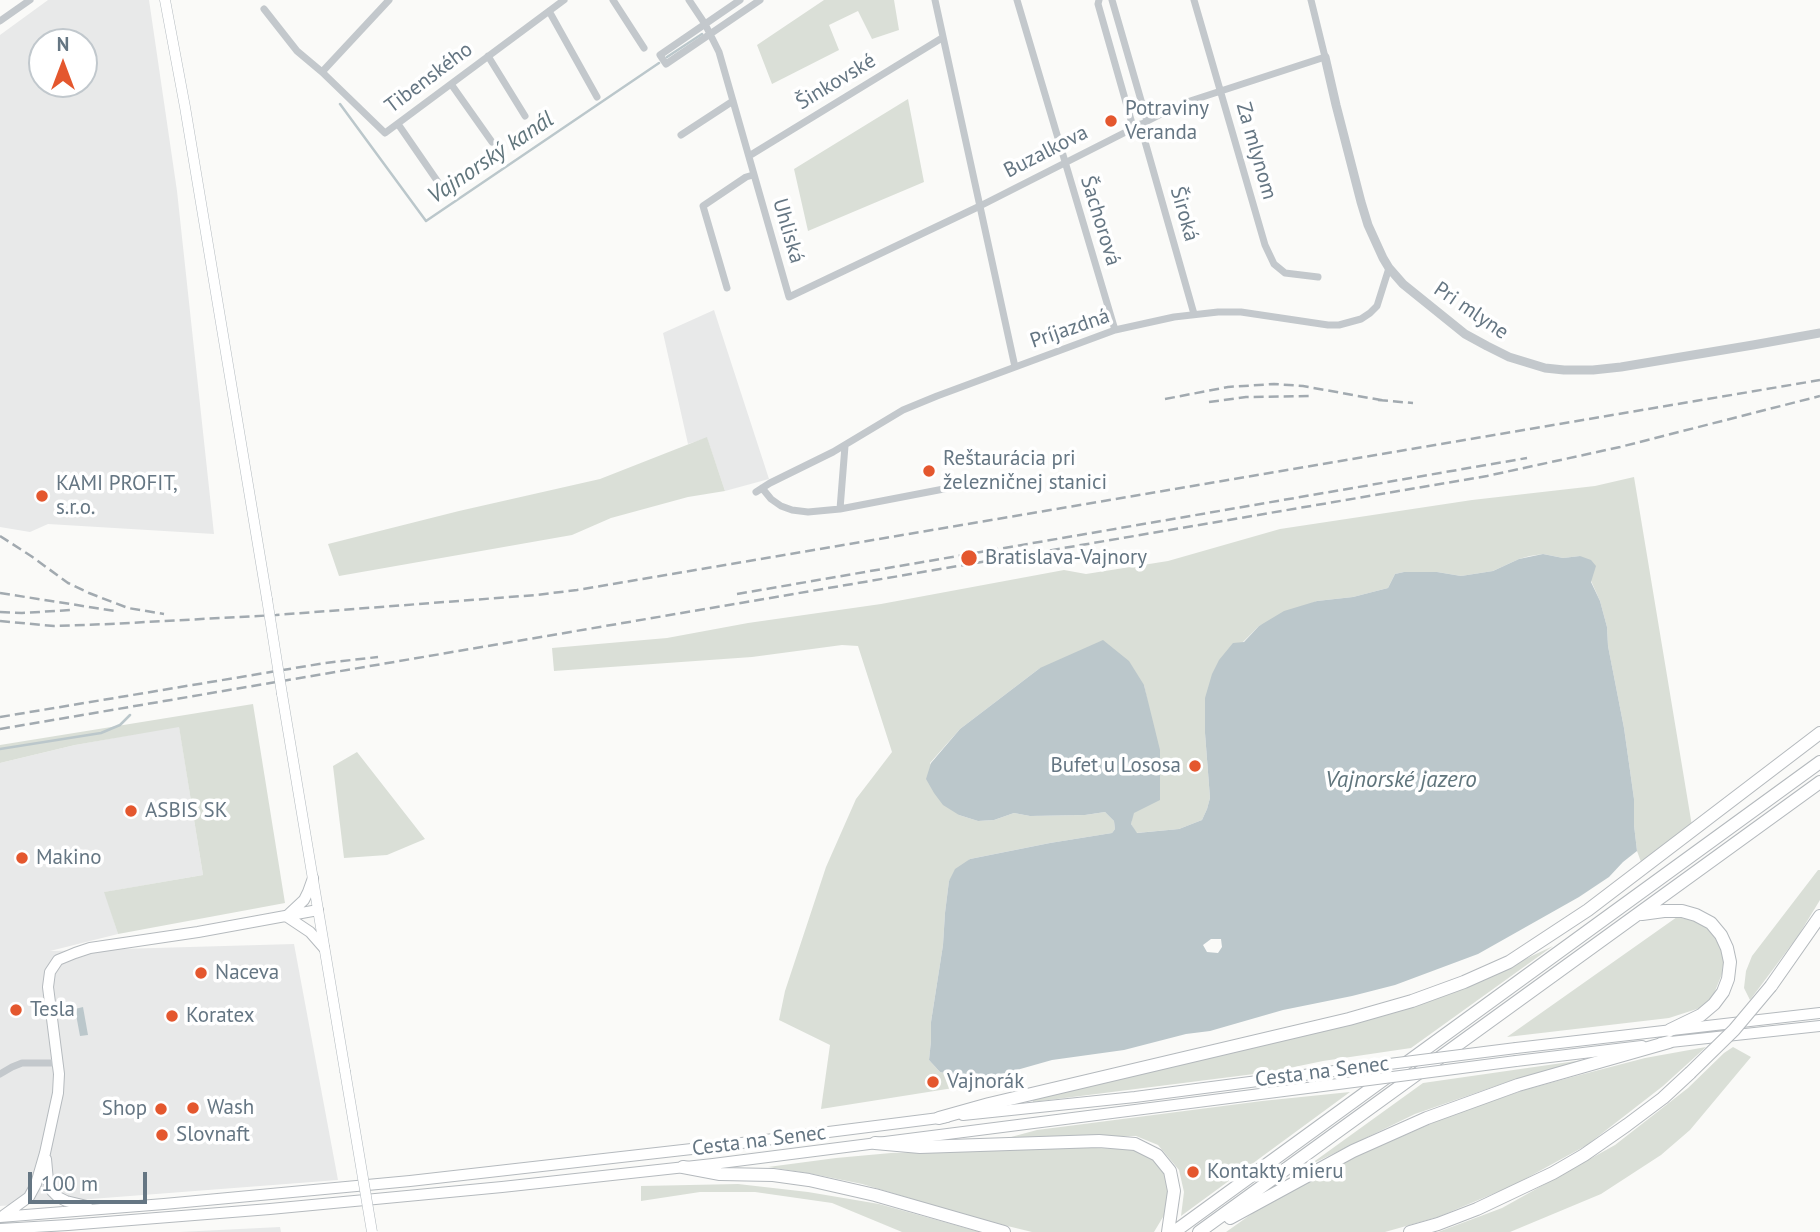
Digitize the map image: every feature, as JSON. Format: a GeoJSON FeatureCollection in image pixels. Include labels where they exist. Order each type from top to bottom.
{"type":"FeatureCollection","features":[{"type":"Feature","properties":{"kind":"highway"},"geometry":{"type":"LineString","coordinates":[[940,1118],[1360,1016],[1464,982],[1509,962],[1588,909],[1820,733]]}},
{"type":"Feature","properties":{"kind":"highway"},"geometry":{"type":"LineString","coordinates":[[1174,1232],[1820,762]]}},
{"type":"Feature","properties":{"kind":"highway"},"geometry":{"type":"LineString","coordinates":[[1202,1232],[1820,782]]}},
{"type":"Feature","properties":{"kind":"highway"},"geometry":{"type":"LineString","coordinates":[[1597,923],[1724,806]]}},
{"type":"Feature","properties":{"kind":"highway"},"geometry":{"type":"LineString","coordinates":[[1202,1232],[1341,1157],[1427,1118],[1670,1036],[1701,1015],[1723,992],[1728,979],[1730,962],[1721,935],[1711,923],[1682,911],[1638,914]]}},
{"type":"Feature","properties":{"kind":"highway"},"geometry":{"type":"LineString","coordinates":[[1410,1232],[1477,1209],[1553,1173],[1619,1131],[1663,1098],[1734,1030],[1771,986],[1820,916]]}},
{"type":"Feature","properties":{"kind":"highway"},"geometry":{"type":"LineString","coordinates":[[876,1143],[920,1147],[1099,1141],[1139,1145],[1157,1155],[1170,1171],[1174,1191],[1168,1232]]}},
{"type":"Feature","properties":{"kind":"highway"},"geometry":{"type":"LineString","coordinates":[[683,1167],[720,1174],[773,1175],[820,1182],[1004,1232]]}},
{"type":"Feature","properties":{"kind":"main road"},"geometry":{"type":"LineString","coordinates":[[165,0],[372,1232]]}},
{"type":"Feature","properties":{"kind":"main road"},"geometry":{"type":"LineString","coordinates":[[286,916],[304,900],[313,878]]}},
{"type":"Feature","properties":{"kind":"main road"},"geometry":{"type":"LineString","coordinates":[[1,1217],[29,1197],[36,1184],[45,1153],[58,1093],[59,1074],[48,987],[50,972],[58,960],[90,948],[318,910]]}},
{"type":"Feature","properties":{"kind":"main road"},"geometry":{"type":"LineString","coordinates":[[286,916],[310,932],[324,948]]}},
{"type":"Feature","properties":{"kind":"main road"},"geometry":{"type":"LineString","coordinates":[[1670,1036],[1820,1013]]}},
{"type":"Feature","properties":{"kind":"main road"},"geometry":{"type":"LineString","coordinates":[[1670,1036],[1820,1026]]}},
{"type":"Feature","properties":{"kind":"main road","name":"Cesta na Senec"},"geometry":{"type":"LineString","coordinates":[[1,1217],[424,1180],[1135,1097],[1516,1048],[1670,1036]]}},
{"type":"Feature","properties":{"kind":"main road","name":"Cesta na Senec"},"geometry":{"type":"LineString","coordinates":[[0,1229],[395,1198],[683,1167],[1516,1061],[1670,1036]]}},
{"type":"Feature","properties":{"kind":"main road"},"geometry":{"type":"LineString","coordinates":[[45,1153],[48,1181],[58,1197],[75,1204],[102,1209]]}},
{"type":"Feature","properties":{"kind":"main road"},"geometry":{"type":"LineString","coordinates":[[45,1232],[68,1225]]}},
{"type":"Feature","properties":{"kind":"street"},"geometry":{"type":"LineString","coordinates":[[0,21],[30,0]]}},
{"type":"Feature","properties":{"kind":"street"},"geometry":{"type":"LineString","coordinates":[[264,9],[297,51],[322,72],[388,0]]}},
{"type":"Feature","properties":{"kind":"street","name":"Tibenského"},"geometry":{"type":"LineString","coordinates":[[322,72],[385,133],[564,0]]}},
{"type":"Feature","properties":{"kind":"street"},"geometry":{"type":"LineString","coordinates":[[613,0],[644,48]]}},
{"type":"Feature","properties":{"kind":"street","name":"Uhliská"},"geometry":{"type":"LineString","coordinates":[[689,0],[719,52],[789,297]]}},
{"type":"Feature","properties":{"kind":"street"},"geometry":{"type":"LineString","coordinates":[[740,0],[660,55],[666,64],[760,0]]}},
{"type":"Feature","properties":{"kind":"street"},"geometry":{"type":"LineString","coordinates":[[935,0],[1015,367]]}},
{"type":"Feature","properties":{"kind":"street","name":"Šachorová"},"geometry":{"type":"LineString","coordinates":[[1017,0],[1115,330]]}},
{"type":"Feature","properties":{"kind":"street","name":"Široká"},"geometry":{"type":"LineString","coordinates":[[1099,0],[1098,4],[1140,124]]}},
{"type":"Feature","properties":{"kind":"street","name":"Široká"},"geometry":{"type":"LineString","coordinates":[[1112,0],[1140,124],[1194,314]]}},
{"type":"Feature","properties":{"kind":"street","name":"Za mlynom"},"geometry":{"type":"LineString","coordinates":[[1194,0],[1265,246],[1274,264],[1285,273],[1318,277]]}},
{"type":"Feature","properties":{"kind":"street","name":"Pri mlyne"},"geometry":{"type":"LineString","coordinates":[[1311,0],[1368,225],[1389,268],[1403,284],[1465,334],[1509,357],[1554,369],[1593,370],[1820,332]]}},
{"type":"Feature","properties":{"kind":"street"},"geometry":{"type":"LineString","coordinates":[[549,11],[597,97]]}},
{"type":"Feature","properties":{"kind":"street","name":"Šinkovské"},"geometry":{"type":"LineString","coordinates":[[748,156],[942,38]]}},
{"type":"Feature","properties":{"kind":"street"},"geometry":{"type":"LineString","coordinates":[[488,56],[525,117]]}},
{"type":"Feature","properties":{"kind":"street","name":"Buzalkova"},"geometry":{"type":"LineString","coordinates":[[789,297],[979,206],[1181,104],[1325,57]]}},
{"type":"Feature","properties":{"kind":"street"},"geometry":{"type":"LineString","coordinates":[[451,84],[492,142]]}},
{"type":"Feature","properties":{"kind":"street"},"geometry":{"type":"LineString","coordinates":[[681,135],[733,102]]}},
{"type":"Feature","properties":{"kind":"street"},"geometry":{"type":"LineString","coordinates":[[398,124],[438,182]]}},
{"type":"Feature","properties":{"kind":"street","name":"Uhliská"},"geometry":{"type":"LineString","coordinates":[[727,288],[703,206],[753,175]]}},
{"type":"Feature","properties":{"kind":"street","name":"Príjazdná"},"geometry":{"type":"LineString","coordinates":[[840,509],[808,512],[792,510],[781,506],[759,490],[845,446],[903,410],[1115,330],[1194,314],[1218,312],[1241,312],[1328,325],[1350,323],[1361,319],[1377,306],[1389,268]]}},
{"type":"Feature","properties":{"kind":"street"},"geometry":{"type":"LineString","coordinates":[[845,446],[840,509],[980,482]]}},
{"type":"Feature","properties":{"kind":"street"},"geometry":{"type":"LineString","coordinates":[[0,1073],[22,1063],[57,1063]]}},
{"type":"Feature","properties":{"kind":"shaded area"},"geometry":{"type":"Polygon","coordinates":[[[48,0],[149,0],[177,191],[214,534],[48,524],[30,532],[0,527],[0,35],[48,0]]]}},
{"type":"Feature","properties":{"kind":"shaded area"},"geometry":{"type":"Polygon","coordinates":[[[824,0],[894,0],[899,30],[872,39],[858,11],[829,25],[839,50],[772,84],[757,45],[824,0]]]}},
{"type":"Feature","properties":{"kind":"shaded area"},"geometry":{"type":"Polygon","coordinates":[[[908,99],[924,182],[808,231],[794,169],[908,99]]]}},
{"type":"Feature","properties":{"kind":"shaded area"},"geometry":{"type":"Polygon","coordinates":[[[714,310],[769,479],[725,491],[707,438],[688,444],[663,333],[714,310]]]}},
{"type":"Feature","properties":{"kind":"shaded area"},"geometry":{"type":"Polygon","coordinates":[[[707,437],[725,491],[688,497],[611,518],[572,535],[339,576],[328,544],[600,479],[707,437]]]}},
{"type":"Feature","properties":{"kind":"shaded area"},"geometry":{"type":"Polygon","coordinates":[[[1634,477],[1692,826],[1641,862],[1637,851],[1634,799],[1607,627],[1600,601],[1580,556],[1530,556],[1493,571],[1461,576],[1437,572],[1404,572],[1395,574],[1388,588],[1353,597],[1317,601],[1259,626],[1243,642],[1205,733],[1210,798],[1207,809],[1202,820],[1179,829],[1136,833],[1131,824],[1148,704],[1144,685],[1040,668],[960,729],[930,763],[959,815],[978,821],[994,820],[1014,813],[1030,816],[1105,812],[1114,821],[1115,829],[1112,833],[970,859],[949,881],[943,945],[931,1022],[929,1060],[940,1072],[964,1077],[966,1086],[821,1109],[830,1045],[779,1020],[785,991],[826,867],[856,799],[892,752],[858,646],[842,645],[752,657],[554,671],[552,648],[667,638],[748,623],[881,604],[1064,570],[1086,574],[1168,561],[1280,529],[1472,500],[1595,486],[1634,477]]]}},
{"type":"Feature","properties":{"kind":"shaded area"},"geometry":{"type":"Polygon","coordinates":[[[253,704],[285,903],[118,934],[104,892],[203,875],[179,727],[75,745],[0,763],[0,745],[253,704]]]}},
{"type":"Feature","properties":{"kind":"shaded area"},"geometry":{"type":"Polygon","coordinates":[[[179,726],[203,875],[105,892],[118,934],[50,951],[294,944],[338,1180],[0,1206],[0,763],[75,745],[179,726]]]}},
{"type":"Feature","properties":{"kind":"shaded area"},"geometry":{"type":"Polygon","coordinates":[[[357,752],[425,839],[387,855],[344,858],[333,766],[357,752]]]}},
{"type":"Feature","properties":{"kind":"shaded area"},"geometry":{"type":"Polygon","coordinates":[[[1818,870],[1820,900],[1798,936],[1750,1000],[1744,988],[1746,971],[1752,956],[1818,870]]]}},
{"type":"Feature","properties":{"kind":"shaded area"},"geometry":{"type":"Polygon","coordinates":[[[1677,917],[1701,922],[1714,933],[1724,956],[1722,974],[1713,996],[1700,1008],[1669,1018],[1507,1037],[1677,917]]]}},
{"type":"Feature","properties":{"kind":"shaded area"},"geometry":{"type":"Polygon","coordinates":[[[1553,946],[1411,1048],[1270,1072],[1033,1102],[1033,1099],[1468,986],[1553,946]]]}},
{"type":"Feature","properties":{"kind":"shaded area"},"geometry":{"type":"Polygon","coordinates":[[[1706,1047],[1663,1086],[1587,1145],[1514,1185],[1438,1217],[1385,1232],[1226,1232],[1260,1208],[1359,1155],[1446,1117],[1524,1090],[1576,1076],[1645,1058],[1706,1047]]]}},
{"type":"Feature","properties":{"kind":"shaded area"},"geometry":{"type":"Polygon","coordinates":[[[1733,1047],[1751,1057],[1690,1130],[1661,1155],[1601,1194],[1510,1232],[1438,1232],[1502,1208],[1615,1145],[1688,1088],[1733,1047]]]}},
{"type":"Feature","properties":{"kind":"shaded area"},"geometry":{"type":"Polygon","coordinates":[[[1590,1059],[1510,1081],[1415,1114],[1308,1166],[1423,1083],[1590,1059]]]}},
{"type":"Feature","properties":{"kind":"shaded area"},"geometry":{"type":"Polygon","coordinates":[[[1350,1092],[1181,1216],[1184,1192],[1179,1170],[1158,1145],[1136,1136],[1011,1137],[1037,1130],[1350,1092]]]}},
{"type":"Feature","properties":{"kind":"shaded area"},"geometry":{"type":"Polygon","coordinates":[[[1054,1147],[1135,1149],[1151,1158],[1163,1170],[1170,1194],[1166,1212],[1154,1232],[1032,1232],[862,1184],[768,1167],[891,1153],[1054,1147]]]}},
{"type":"Feature","properties":{"kind":"shaded area"},"geometry":{"type":"Polygon","coordinates":[[[738,1184],[879,1204],[980,1232],[902,1232],[832,1203],[755,1192],[700,1192],[641,1201],[641,1186],[738,1184]]]}},
{"type":"Feature","properties":{"kind":"shaded area"},"geometry":{"type":"Polygon","coordinates":[[[280,1227],[281,1232],[179,1232],[280,1227]]]}},
{"type":"Feature","properties":{"kind":"water","name":"Vajnorské jazero"},"geometry":{"type":"Polygon","coordinates":[[[1543,554],[1563,558],[1580,556],[1591,560],[1596,566],[1591,582],[1600,601],[1607,627],[1634,799],[1637,851],[1609,877],[1478,954],[1395,985],[1283,1010],[1210,1031],[1186,1034],[1124,1050],[1052,1060],[992,1077],[964,1077],[940,1072],[929,1060],[931,1022],[943,945],[949,881],[955,869],[970,859],[1112,833],[1115,829],[1114,821],[1105,812],[1030,816],[1014,813],[994,820],[978,821],[959,815],[943,805],[926,779],[931,763],[960,729],[1040,668],[1103,640],[1129,661],[1144,685],[1160,750],[1160,800],[1134,813],[1131,824],[1137,833],[1179,829],[1202,820],[1207,809],[1210,798],[1205,698],[1219,660],[1233,643],[1244,642],[1259,626],[1284,611],[1317,601],[1353,597],[1388,588],[1395,574],[1437,572],[1461,576],[1493,571],[1519,559],[1543,554]],[[1211,939],[1203,945],[1207,952],[1218,953],[1222,947],[1221,939],[1211,939]]]}},
{"type":"Feature","properties":{"kind":"water"},"geometry":{"type":"Polygon","coordinates":[[[83,1007],[88,1035],[80,1036],[75,1009],[83,1007]]]}},
{"type":"Feature","properties":{"kind":"waterway","name":"Vajnorský kanál"},"geometry":{"type":"LineString","coordinates":[[667,57],[702,34]]}},
{"type":"Feature","properties":{"kind":"waterway","name":"Vajnorský kanál"},"geometry":{"type":"LineString","coordinates":[[340,104],[426,221],[659,63]]}},
{"type":"Feature","properties":{"kind":"waterway"},"geometry":{"type":"LineString","coordinates":[[0,749],[101,733],[120,725],[130,715]]}},
{"type":"Feature","properties":{"kind":"railway"},"geometry":{"type":"LineString","coordinates":[[0,621],[54,626],[110,624],[276,615],[577,590],[1820,380]]}},
{"type":"Feature","properties":{"kind":"railway"},"geometry":{"type":"LineString","coordinates":[[1165,399],[1228,387],[1274,384],[1303,386],[1386,401]]}},
{"type":"Feature","properties":{"kind":"railway"},"geometry":{"type":"LineString","coordinates":[[1209,402],[1246,397],[1309,396]]}},
{"type":"Feature","properties":{"kind":"railway"},"geometry":{"type":"LineString","coordinates":[[0,729],[1487,476],[1620,447],[1820,396]]}},
{"type":"Feature","properties":{"kind":"railway"},"geometry":{"type":"LineString","coordinates":[[1378,400],[1413,403]]}},
{"type":"Feature","properties":{"kind":"railway"},"geometry":{"type":"LineString","coordinates":[[737,594],[1527,458]]}},
{"type":"Feature","properties":{"kind":"railway"},"geometry":{"type":"LineString","coordinates":[[0,536],[68,583],[89,593],[128,608],[164,614]]}},
{"type":"Feature","properties":{"kind":"railway"},"geometry":{"type":"LineString","coordinates":[[0,593],[115,611]]}},
{"type":"Feature","properties":{"kind":"railway"},"geometry":{"type":"LineString","coordinates":[[0,612],[70,610]]}},
{"type":"Feature","properties":{"kind":"railway"},"geometry":{"type":"LineString","coordinates":[[0,717],[325,663],[378,657]]}},
{"type":"Feature","properties":{"kind":"place","name":"Potraviny Veranda"},"geometry":{"type":"Point","coordinates":[1111,121]}},
{"type":"Feature","properties":{"kind":"place","name":"Reštaurácia pri železničnej stanici"},"geometry":{"type":"Point","coordinates":[929,471]}},
{"type":"Feature","properties":{"kind":"place","name":"KAMI PROFIT, s.r.o."},"geometry":{"type":"Point","coordinates":[42,496]}},
{"type":"Feature","properties":{"kind":"place","name":"Bratislava-Vajnory"},"geometry":{"type":"Point","coordinates":[969,558]}},
{"type":"Feature","properties":{"kind":"place","name":"Bufet u Lososa"},"geometry":{"type":"Point","coordinates":[1195,766]}},
{"type":"Feature","properties":{"kind":"place","name":"ASBIS SK"},"geometry":{"type":"Point","coordinates":[131,811]}},
{"type":"Feature","properties":{"kind":"place","name":"Makino"},"geometry":{"type":"Point","coordinates":[22,858]}},
{"type":"Feature","properties":{"kind":"place","name":"Naceva"},"geometry":{"type":"Point","coordinates":[201,973]}},
{"type":"Feature","properties":{"kind":"place","name":"Tesla"},"geometry":{"type":"Point","coordinates":[16,1010]}},
{"type":"Feature","properties":{"kind":"place","name":"Koratex"},"geometry":{"type":"Point","coordinates":[172,1016]}},
{"type":"Feature","properties":{"kind":"place","name":"Vajnorák"},"geometry":{"type":"Point","coordinates":[933,1082]}},
{"type":"Feature","properties":{"kind":"place","name":"Wash"},"geometry":{"type":"Point","coordinates":[193,1108]}},
{"type":"Feature","properties":{"kind":"place","name":"Shop"},"geometry":{"type":"Point","coordinates":[161,1109]}},
{"type":"Feature","properties":{"kind":"place","name":"Slovnaft"},"geometry":{"type":"Point","coordinates":[162,1135]}},
{"type":"Feature","properties":{"kind":"place","name":"Kontakty mieru"},"geometry":{"type":"Point","coordinates":[1193,1172]}}]}
